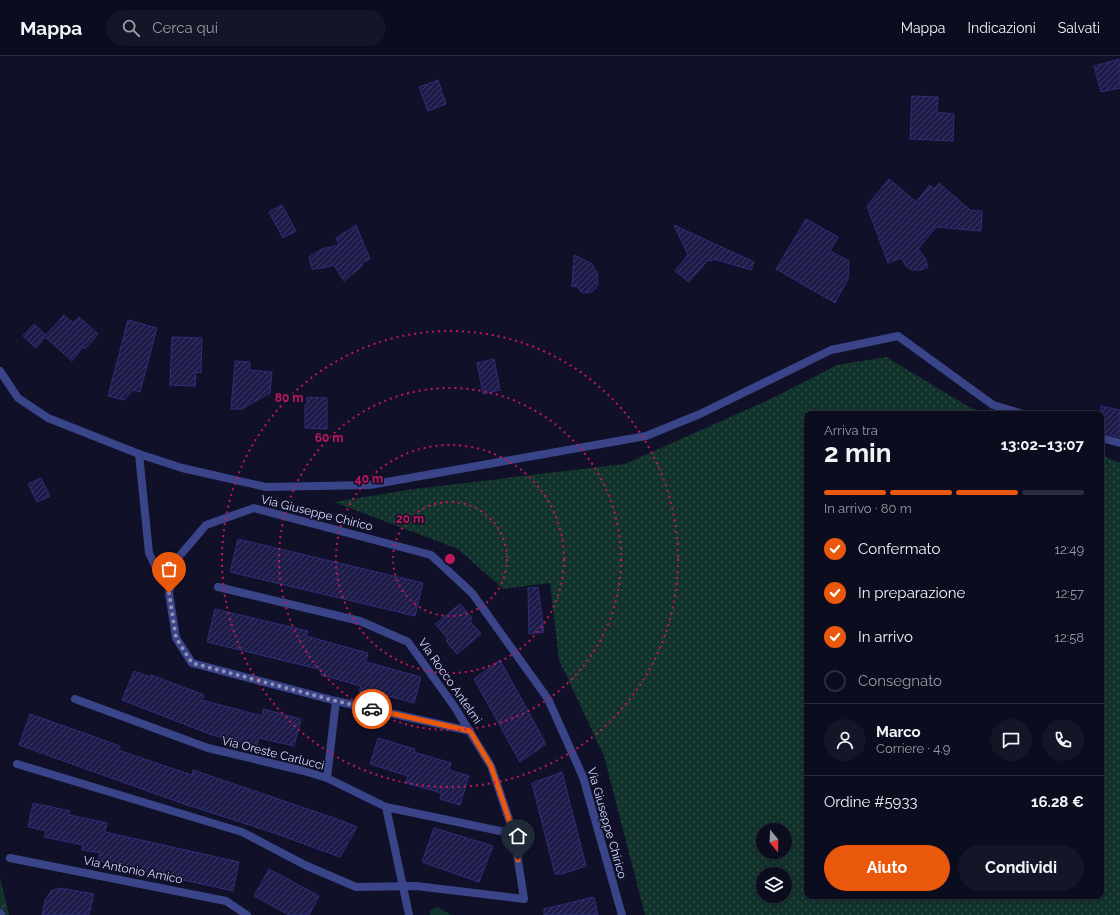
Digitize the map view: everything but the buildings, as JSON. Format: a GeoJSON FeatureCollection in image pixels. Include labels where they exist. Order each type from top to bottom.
{"type":"FeatureCollection","features":[{"type":"Feature","properties":{"kind":"street"},"geometry":{"type":"LineString","coordinates":[[0,371],[18,398],[48,418],[139,454],[182,468],[266,487],[370,484],[646,436],[700,414],[831,350],[898,336],[993,405],[1013,411]]}},
{"type":"Feature","properties":{"kind":"street"},"geometry":{"type":"LineString","coordinates":[[1104,439],[1120,443]]}},
{"type":"Feature","properties":{"kind":"street"},"geometry":{"type":"LineString","coordinates":[[139,454],[149,553],[162,580],[172,580]]}},
{"type":"Feature","properties":{"kind":"street","name":"Via Giuseppe Chirico"},"geometry":{"type":"LineString","coordinates":[[470,731],[336,701],[192,663],[176,638],[169,593],[177,559],[206,525],[254,508],[431,555],[472,593],[548,699],[583,777],[622,915]]}},
{"type":"Feature","properties":{"kind":"street","name":"Via Rocco Antelmi"},"geometry":{"type":"LineString","coordinates":[[218,587],[360,621],[408,642],[470,731],[491,766],[514,834],[524,898],[416,886],[403,886]]}},
{"type":"Feature","properties":{"kind":"street","name":"Via Oreste Carlucci"},"geometry":{"type":"LineString","coordinates":[[75,699],[208,748],[327,778],[386,807],[514,834]]}},
{"type":"Feature","properties":{"kind":"street"},"geometry":{"type":"LineString","coordinates":[[327,778],[336,701]]}},
{"type":"Feature","properties":{"kind":"street"},"geometry":{"type":"LineString","coordinates":[[17,764],[242,832],[305,865],[356,887],[403,886]]}},
{"type":"Feature","properties":{"kind":"street"},"geometry":{"type":"LineString","coordinates":[[386,807],[408,915]]}},
{"type":"Feature","properties":{"kind":"street","name":"Via Antonio Amico"},"geometry":{"type":"LineString","coordinates":[[10,858],[226,901],[248,915]]}},
{"type":"Feature","properties":{"kind":"green space"},"geometry":{"type":"Polygon","coordinates":[[[886,357],[969,407],[980,411],[804,411],[804,899],[1104,899],[1104,456],[1120,463],[1120,915],[645,915],[604,756],[559,660],[550,583],[503,589],[458,549],[334,502],[414,489],[625,464],[775,397],[837,365],[886,357]]]}},
{"type":"Feature","properties":{"kind":"green space"},"geometry":{"type":"Polygon","coordinates":[[[0,878],[9,915],[0,915],[0,878]]]}},
{"type":"Feature","properties":{"kind":"green space"},"geometry":{"type":"Polygon","coordinates":[[[438,907],[451,915],[430,915],[430,910],[438,907]]]}},
{"type":"Feature","properties":{"kind":"way so far"},"geometry":{"type":"LineString","coordinates":[[169,593],[176,638],[192,663],[372,709]]}},
{"type":"Feature","properties":{"kind":"route"},"geometry":{"type":"LineString","coordinates":[[372,709],[470,731],[491,766],[514,834],[518,860]]}}]}
